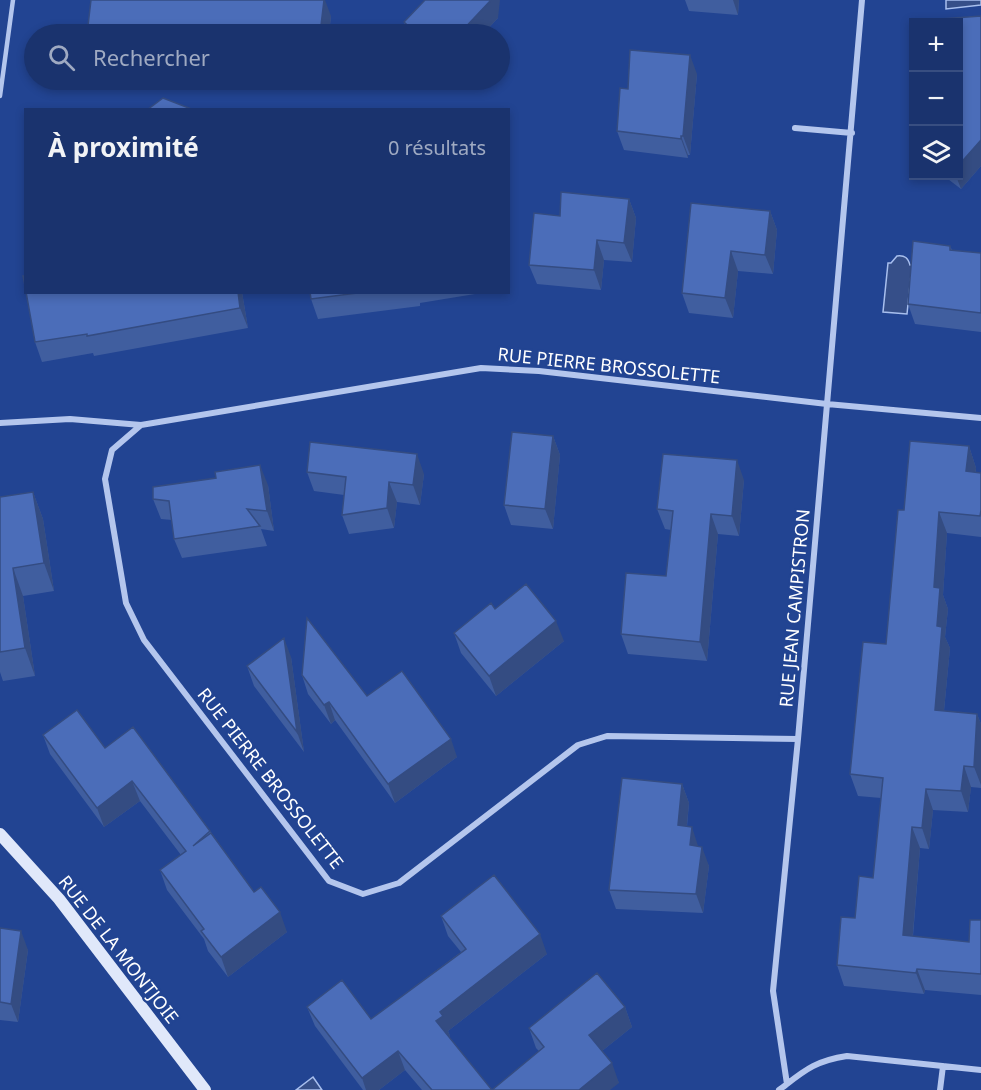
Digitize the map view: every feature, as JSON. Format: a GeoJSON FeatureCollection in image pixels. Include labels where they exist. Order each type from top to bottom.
{"type":"FeatureCollection","features":[{"type":"Feature","properties":{"kind":"main road","name":"RUE DE LA MONTJOIE"},"geometry":{"type":"LineString","coordinates":[[0,834],[59,899],[205,1090]]}},
{"type":"Feature","properties":{"kind":"street","name":"RUE JEAN CAMPISTRON"},"geometry":{"type":"LineString","coordinates":[[787,1084],[773,991],[798,739],[862,0]]}},
{"type":"Feature","properties":{"kind":"street"},"geometry":{"type":"LineString","coordinates":[[795,128],[852,133]]}},
{"type":"Feature","properties":{"kind":"street","name":"RUE PIERRE BROSSOLETTE"},"geometry":{"type":"LineString","coordinates":[[0,423],[70,419],[141,425],[481,368],[539,370],[827,404],[981,418]]}},
{"type":"Feature","properties":{"kind":"street","name":"RUE PIERRE BROSSOLETTE"},"geometry":{"type":"LineString","coordinates":[[141,425],[112,450],[105,479],[126,603],[144,640],[329,881],[363,894],[399,883],[578,745],[607,736],[798,739]]}},
{"type":"Feature","properties":{"kind":"street"},"geometry":{"type":"LineString","coordinates":[[779,1090],[811,1066],[827,1059],[847,1056],[981,1070]]}},
{"type":"Feature","properties":{"kind":"street"},"geometry":{"type":"LineString","coordinates":[[940,1090],[943,1066]]}},
{"type":"Feature","properties":{"kind":"lane"},"geometry":{"type":"LineString","coordinates":[[0,96],[13,0]]}},
{"type":"Feature","properties":{"kind":"water"},"geometry":{"type":"Polygon","coordinates":[[[946,0],[981,0],[981,5],[946,9],[946,0]]]}},
{"type":"Feature","properties":{"kind":"water"},"geometry":{"type":"Polygon","coordinates":[[[897,256],[906,258],[912,265],[907,314],[883,312],[888,263],[891,263],[897,256]]]}},
{"type":"Feature","properties":{"kind":"water"},"geometry":{"type":"Polygon","coordinates":[[[313,1077],[322,1090],[296,1090],[313,1077]]]}},
{"type":"Feature","properties":{"kind":"building"},"geometry":{"type":"Polygon","coordinates":[[[91,0],[324,0],[321,24],[88,24],[91,0]]]}},
{"type":"Feature","properties":{"kind":"building"},"geometry":{"type":"Polygon","coordinates":[[[425,0],[491,0],[468,24],[406,24],[404,22],[425,0]]]}},
{"type":"Feature","properties":{"kind":"building"},"geometry":{"type":"Polygon","coordinates":[[[981,16],[981,140],[963,160],[963,18],[954,18],[981,16]]]}},
{"type":"Feature","properties":{"kind":"building"},"geometry":{"type":"Polygon","coordinates":[[[630,50],[690,55],[681,139],[617,131],[620,88],[628,89],[630,50]]]}},
{"type":"Feature","properties":{"kind":"building"},"geometry":{"type":"Polygon","coordinates":[[[163,98],[189,108],[150,108],[163,98]]]}},
{"type":"Feature","properties":{"kind":"building"},"geometry":{"type":"Polygon","coordinates":[[[561,192],[629,199],[624,243],[597,240],[594,270],[529,265],[534,213],[560,216],[561,192]]]}},
{"type":"Feature","properties":{"kind":"building"},"geometry":{"type":"Polygon","coordinates":[[[691,203],[770,211],[765,255],[731,251],[725,298],[682,293],[691,203]]]}},
{"type":"Feature","properties":{"kind":"building"},"geometry":{"type":"Polygon","coordinates":[[[913,241],[950,246],[950,250],[981,253],[981,313],[908,304],[913,241]]]}},
{"type":"Feature","properties":{"kind":"building"},"geometry":{"type":"Polygon","coordinates":[[[26,294],[238,294],[240,308],[87,336],[87,334],[35,342],[26,294]]]}},
{"type":"Feature","properties":{"kind":"building"},"geometry":{"type":"Polygon","coordinates":[[[310,294],[350,294],[311,299],[310,294]]]}},
{"type":"Feature","properties":{"kind":"building"},"geometry":{"type":"Polygon","coordinates":[[[512,432],[553,436],[545,509],[504,505],[512,432]]]}},
{"type":"Feature","properties":{"kind":"building"},"geometry":{"type":"Polygon","coordinates":[[[910,441],[969,446],[966,471],[981,473],[981,510],[980,516],[939,512],[934,587],[940,588],[937,626],[942,627],[935,710],[977,714],[974,767],[964,766],[961,791],[926,789],[922,828],[912,827],[903,935],[969,942],[970,920],[981,920],[981,974],[917,969],[916,973],[837,965],[841,917],[855,918],[859,876],[873,878],[883,778],[850,774],[863,642],[886,644],[898,510],[904,510],[910,441]]]}},
{"type":"Feature","properties":{"kind":"building"},"geometry":{"type":"Polygon","coordinates":[[[310,442],[417,454],[413,485],[389,482],[387,508],[342,515],[346,477],[307,472],[310,442]]]}},
{"type":"Feature","properties":{"kind":"building"},"geometry":{"type":"Polygon","coordinates":[[[663,454],[737,460],[732,516],[711,514],[700,642],[621,634],[626,573],[666,576],[673,511],[657,509],[663,454]]]}},
{"type":"Feature","properties":{"kind":"building"},"geometry":{"type":"Polygon","coordinates":[[[260,465],[267,511],[247,509],[260,526],[174,539],[169,501],[153,499],[153,487],[216,478],[215,472],[260,465]]]}},
{"type":"Feature","properties":{"kind":"building"},"geometry":{"type":"Polygon","coordinates":[[[33,492],[44,563],[13,568],[25,648],[0,652],[0,497],[33,492]]]}},
{"type":"Feature","properties":{"kind":"building"},"geometry":{"type":"Polygon","coordinates":[[[526,584],[556,621],[489,676],[454,633],[491,603],[495,609],[526,584]]]}},
{"type":"Feature","properties":{"kind":"building"},"geometry":{"type":"Polygon","coordinates":[[[307,618],[367,696],[402,671],[451,739],[388,784],[329,702],[324,705],[302,675],[307,618]]]}},
{"type":"Feature","properties":{"kind":"building"},"geometry":{"type":"Polygon","coordinates":[[[284,638],[297,732],[247,666],[284,638]]]}},
{"type":"Feature","properties":{"kind":"building"},"geometry":{"type":"Polygon","coordinates":[[[77,710],[105,748],[133,727],[210,831],[193,846],[211,833],[254,892],[261,887],[280,912],[221,957],[201,931],[204,929],[160,870],[186,851],[132,781],[97,808],[43,735],[77,710]]]}},
{"type":"Feature","properties":{"kind":"building"},"geometry":{"type":"Polygon","coordinates":[[[622,778],[682,784],[678,825],[692,827],[690,845],[702,847],[696,894],[609,890],[622,778]]]}},
{"type":"Feature","properties":{"kind":"building"},"geometry":{"type":"Polygon","coordinates":[[[494,875],[540,934],[440,1012],[443,1016],[436,1021],[492,1090],[432,1090],[398,1051],[362,1078],[307,1007],[342,980],[371,1019],[466,949],[441,916],[494,875]]]}},
{"type":"Feature","properties":{"kind":"building"},"geometry":{"type":"Polygon","coordinates":[[[0,928],[21,931],[11,1004],[0,1002],[0,928]]]}},
{"type":"Feature","properties":{"kind":"building"},"geometry":{"type":"Polygon","coordinates":[[[597,973],[625,1007],[589,1035],[612,1063],[579,1090],[492,1090],[544,1047],[529,1028],[597,973]]]}}]}
